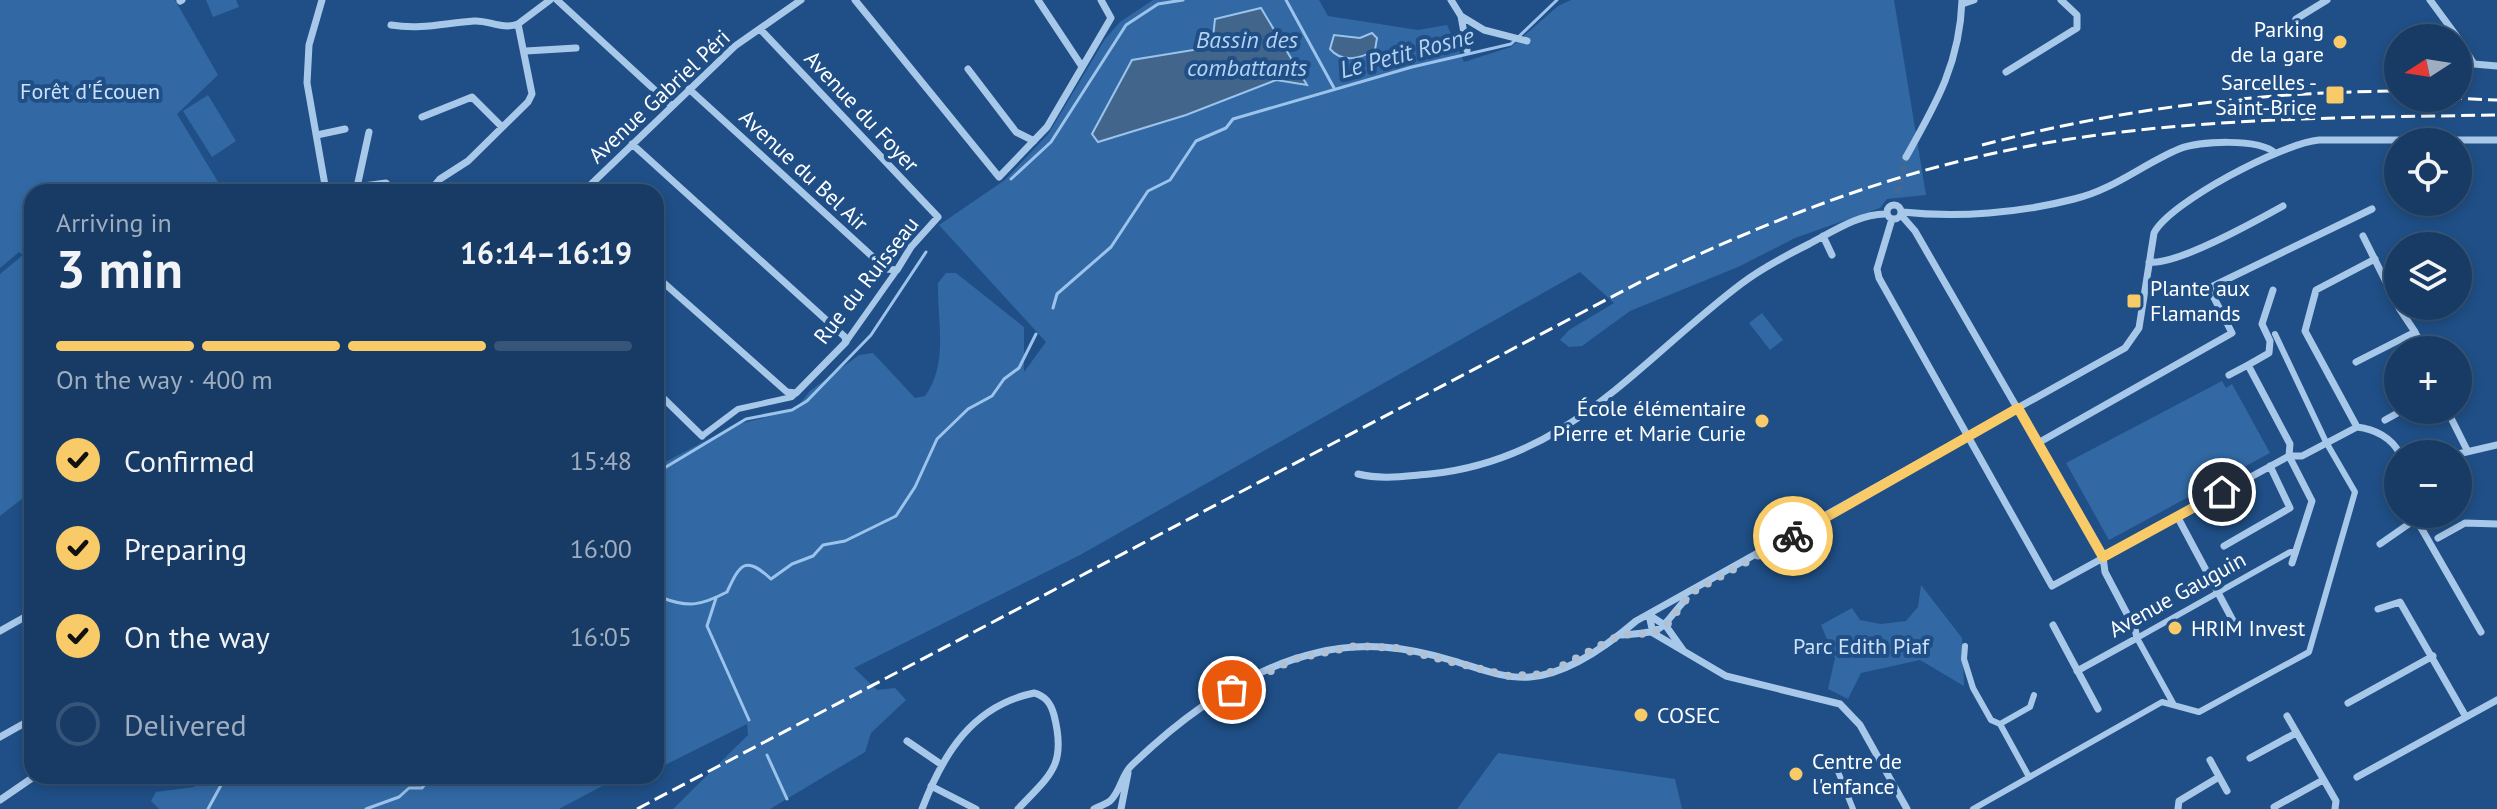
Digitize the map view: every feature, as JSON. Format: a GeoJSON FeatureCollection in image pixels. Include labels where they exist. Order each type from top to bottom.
{"type":"FeatureCollection","features":[{"type":"Feature","properties":{"kind":"street"},"geometry":{"type":"LineString","coordinates":[[322,0],[309,45],[307,83],[325,184]]}},
{"type":"Feature","properties":{"kind":"street"},"geometry":{"type":"LineString","coordinates":[[391,25],[420,29],[479,20],[499,25],[518,24],[550,0]]}},
{"type":"Feature","properties":{"kind":"street"},"geometry":{"type":"LineString","coordinates":[[557,0],[671,105]]}},
{"type":"Feature","properties":{"kind":"street","name":"Avenue Gabriel Péri"},"geometry":{"type":"LineString","coordinates":[[591,184],[735,46],[801,0]]}},
{"type":"Feature","properties":{"kind":"street"},"geometry":{"type":"LineString","coordinates":[[855,0],[999,177],[1047,127],[1111,18],[1101,0]]}},
{"type":"Feature","properties":{"kind":"street"},"geometry":{"type":"LineString","coordinates":[[1038,0],[1081,65]]}},
{"type":"Feature","properties":{"kind":"street"},"geometry":{"type":"LineString","coordinates":[[1451,0],[1461,16],[1467,50]]}},
{"type":"Feature","properties":{"kind":"street"},"geometry":{"type":"LineString","coordinates":[[1906,157],[1944,90],[1955,50],[1962,2],[1974,0]]}},
{"type":"Feature","properties":{"kind":"street"},"geometry":{"type":"LineString","coordinates":[[2006,72],[2077,28],[2077,15],[2061,0]]}},
{"type":"Feature","properties":{"kind":"street"},"geometry":{"type":"LineString","coordinates":[[2296,19],[2327,0]]}},
{"type":"Feature","properties":{"kind":"street"},"geometry":{"type":"LineString","coordinates":[[2430,0],[2448,24]]}},
{"type":"Feature","properties":{"kind":"street"},"geometry":{"type":"LineString","coordinates":[[1461,16],[1484,30],[1527,41]]}},
{"type":"Feature","properties":{"kind":"street"},"geometry":{"type":"LineString","coordinates":[[438,184],[502,127],[532,94],[526,51],[518,24]]}},
{"type":"Feature","properties":{"kind":"street","name":"Avenue du Foyer"},"geometry":{"type":"LineString","coordinates":[[760,29],[938,217]]}},
{"type":"Feature","properties":{"kind":"street"},"geometry":{"type":"LineString","coordinates":[[526,51],[576,48]]}},
{"type":"Feature","properties":{"kind":"street"},"geometry":{"type":"LineString","coordinates":[[2472,61],[2474,64],[2497,66]]}},
{"type":"Feature","properties":{"kind":"street"},"geometry":{"type":"LineString","coordinates":[[968,69],[1016,132],[1034,141]]}},
{"type":"Feature","properties":{"kind":"street","name":"Avenue du Bel Air"},"geometry":{"type":"LineString","coordinates":[[689,89],[886,269],[897,270]]}},
{"type":"Feature","properties":{"kind":"street"},"geometry":{"type":"LineString","coordinates":[[422,117],[472,97],[502,127]]}},
{"type":"Feature","properties":{"kind":"street"},"geometry":{"type":"LineString","coordinates":[[317,135],[345,129]]}},
{"type":"Feature","properties":{"kind":"street"},"geometry":{"type":"LineString","coordinates":[[358,184],[369,132]]}},
{"type":"Feature","properties":{"kind":"street"},"geometry":{"type":"LineString","coordinates":[[1094,809],[1110,801],[1130,767],[1180,723],[1222,695],[1274,668],[1316,653],[1355,646],[1396,648],[1502,675],[1533,677],[1561,669],[1649,615],[2116,354],[2132,340],[2139,328],[2154,233],[2166,215],[2275,153],[2295,144],[2319,140],[2497,142]]}},
{"type":"Feature","properties":{"kind":"street"},"geometry":{"type":"LineString","coordinates":[[1358,474],[1378,479],[1459,471],[1543,442],[1591,411],[1738,286],[1773,263],[1864,217],[1980,212],[2071,200],[2149,167],[2175,151],[2193,146],[2248,142],[2260,144],[2275,153]]}},
{"type":"Feature","properties":{"kind":"street"},"geometry":{"type":"LineString","coordinates":[[632,144],[845,337],[846,342]]}},
{"type":"Feature","properties":{"kind":"street"},"geometry":{"type":"LineString","coordinates":[[1897,193],[1895,204],[1915,231],[2103,557],[2105,572],[2174,705]]}},
{"type":"Feature","properties":{"kind":"street"},"geometry":{"type":"LineString","coordinates":[[1895,204],[1888,208],[1890,216],[1877,269],[1879,278],[2052,586],[2289,456],[2302,456],[2357,427],[2389,440]]}},
{"type":"Feature","properties":{"kind":"street"},"geometry":{"type":"LineString","coordinates":[[2149,262],[2164,264],[2206,242],[2229,237],[2283,206]]}},
{"type":"Feature","properties":{"kind":"street"},"geometry":{"type":"LineString","coordinates":[[2038,443],[2232,333],[2209,288],[2372,209]]}},
{"type":"Feature","properties":{"kind":"street","name":"Rue du Ruisseau"},"geometry":{"type":"LineString","coordinates":[[702,436],[738,409],[792,397],[846,342],[911,247],[938,217]]}},
{"type":"Feature","properties":{"kind":"street"},"geometry":{"type":"LineString","coordinates":[[1823,236],[1832,255]]}},
{"type":"Feature","properties":{"kind":"street"},"geometry":{"type":"LineString","coordinates":[[2363,236],[2384,278]]}},
{"type":"Feature","properties":{"kind":"street"},"geometry":{"type":"LineString","coordinates":[[2357,427],[2305,331],[2316,290],[2375,259]]}},
{"type":"Feature","properties":{"kind":"street"},"geometry":{"type":"LineString","coordinates":[[664,283],[787,392],[796,393]]}},
{"type":"Feature","properties":{"kind":"street"},"geometry":{"type":"LineString","coordinates":[[2229,375],[2269,353],[2270,341],[2262,324],[2273,290]]}},
{"type":"Feature","properties":{"kind":"street"},"geometry":{"type":"LineString","coordinates":[[2407,320],[2417,336]]}},
{"type":"Feature","properties":{"kind":"street"},"geometry":{"type":"LineString","coordinates":[[2356,362],[2415,332]]}},
{"type":"Feature","properties":{"kind":"street"},"geometry":{"type":"LineString","coordinates":[[1973,809],[1982,807],[2028,775],[2162,702],[2199,712],[2309,652],[2355,492],[2326,442],[2275,334]]}},
{"type":"Feature","properties":{"kind":"street"},"geometry":{"type":"LineString","coordinates":[[2248,365],[2290,444],[2289,456],[2312,501],[2292,563]]}},
{"type":"Feature","properties":{"kind":"street"},"geometry":{"type":"LineString","coordinates":[[664,399],[702,436]]}},
{"type":"Feature","properties":{"kind":"street"},"geometry":{"type":"LineString","coordinates":[[2472,449],[2497,445]]}},
{"type":"Feature","properties":{"kind":"street"},"geometry":{"type":"LineString","coordinates":[[2224,546],[2290,508],[2270,466]]}},
{"type":"Feature","properties":{"kind":"street"},"geometry":{"type":"LineString","coordinates":[[2177,516],[2239,632]]}},
{"type":"Feature","properties":{"kind":"street"},"geometry":{"type":"LineString","coordinates":[[2438,538],[2465,523],[2497,524]]}},
{"type":"Feature","properties":{"kind":"street"},"geometry":{"type":"LineString","coordinates":[[2380,544],[2403,528]]}},
{"type":"Feature","properties":{"kind":"street"},"geometry":{"type":"LineString","coordinates":[[2421,528],[2481,632]]}},
{"type":"Feature","properties":{"kind":"street","name":"Avenue Gauguin"},"geometry":{"type":"LineString","coordinates":[[2077,671],[2218,591],[2296,552]]}},
{"type":"Feature","properties":{"kind":"street"},"geometry":{"type":"LineString","coordinates":[[1620,635],[1653,633],[1666,626],[1691,593]]}},
{"type":"Feature","properties":{"kind":"street"},"geometry":{"type":"LineString","coordinates":[[2378,609],[2400,602],[2466,717]]}},
{"type":"Feature","properties":{"kind":"street"},"geometry":{"type":"LineString","coordinates":[[1649,615],[1666,626],[1687,655]]}},
{"type":"Feature","properties":{"kind":"street"},"geometry":{"type":"LineString","coordinates":[[1649,615],[1653,633],[1726,676],[1840,704],[1864,730],[1907,809]]}},
{"type":"Feature","properties":{"kind":"street"},"geometry":{"type":"LineString","coordinates":[[0,631],[24,618]]}},
{"type":"Feature","properties":{"kind":"street"},"geometry":{"type":"LineString","coordinates":[[2053,625],[2098,709]]}},
{"type":"Feature","properties":{"kind":"street"},"geometry":{"type":"LineString","coordinates":[[1965,646],[1964,659],[1973,688],[1991,720],[2000,724],[2028,775]]}},
{"type":"Feature","properties":{"kind":"street"},"geometry":{"type":"LineString","coordinates":[[2348,703],[2433,656]]}},
{"type":"Feature","properties":{"kind":"street"},"geometry":{"type":"LineString","coordinates":[[922,809],[956,740],[975,720],[1020,697],[1041,695],[1053,710],[1060,753],[1051,775],[1018,809]]}},
{"type":"Feature","properties":{"kind":"street"},"geometry":{"type":"LineString","coordinates":[[2000,724],[2030,707],[2034,695]]}},
{"type":"Feature","properties":{"kind":"street"},"geometry":{"type":"LineString","coordinates":[[2357,777],[2497,700]]}},
{"type":"Feature","properties":{"kind":"street"},"geometry":{"type":"LineString","coordinates":[[2287,716],[2336,801],[2335,809]]}},
{"type":"Feature","properties":{"kind":"street"},"geometry":{"type":"LineString","coordinates":[[0,737],[24,724]]}},
{"type":"Feature","properties":{"kind":"street"},"geometry":{"type":"LineString","coordinates":[[2250,758],[2296,733]]}},
{"type":"Feature","properties":{"kind":"street"},"geometry":{"type":"LineString","coordinates":[[907,741],[942,765]]}},
{"type":"Feature","properties":{"kind":"street"},"geometry":{"type":"LineString","coordinates":[[2210,760],[2227,791]]}},
{"type":"Feature","properties":{"kind":"street"},"geometry":{"type":"LineString","coordinates":[[1121,809],[1130,767]]}},
{"type":"Feature","properties":{"kind":"street"},"geometry":{"type":"LineString","coordinates":[[1837,769],[1853,809]]}},
{"type":"Feature","properties":{"kind":"street"},"geometry":{"type":"LineString","coordinates":[[2178,809],[2179,801],[2219,777]]}},
{"type":"Feature","properties":{"kind":"street"},"geometry":{"type":"LineString","coordinates":[[2274,807],[2323,780]]}},
{"type":"Feature","properties":{"kind":"street"},"geometry":{"type":"LineString","coordinates":[[0,800],[24,784]]}},
{"type":"Feature","properties":{"kind":"street"},"geometry":{"type":"LineString","coordinates":[[931,786],[976,809]]}},
{"type":"Feature","properties":{"kind":"green space","name":"Forêt d'Écouen"},"geometry":{"type":"Polygon","coordinates":[[[0,0],[175,0],[218,75],[177,114],[219,184],[24,184],[24,497],[0,516],[0,274],[23,255],[19,252],[0,268],[0,0]]]}},
{"type":"Feature","properties":{"kind":"green space"},"geometry":{"type":"Polygon","coordinates":[[[206,0],[236,0],[239,7],[213,17],[206,0]]]}},
{"type":"Feature","properties":{"kind":"green space"},"geometry":{"type":"Polygon","coordinates":[[[1153,0],[1319,0],[1328,16],[1418,30],[1447,25],[1464,62],[1511,47],[1558,6],[1571,0],[1894,0],[1926,195],[1887,199],[1880,208],[1795,238],[1738,267],[1630,311],[1582,346],[1569,347],[1560,340],[1569,330],[1614,303],[1580,272],[1080,555],[854,668],[877,690],[895,688],[906,700],[871,733],[865,752],[770,809],[673,809],[748,735],[747,724],[664,763],[664,463],[735,425],[795,410],[810,391],[859,355],[873,353],[915,398],[925,396],[937,370],[940,341],[938,283],[946,273],[956,273],[1024,327],[1024,372],[1046,342],[939,225],[1005,180],[1049,133],[1105,39],[1120,22],[1153,0]]]}},
{"type":"Feature","properties":{"kind":"green space"},"geometry":{"type":"Polygon","coordinates":[[[208,95],[236,141],[212,157],[183,111],[208,95]]]}},
{"type":"Feature","properties":{"kind":"green space"},"geometry":{"type":"Polygon","coordinates":[[[1762,313],[1783,340],[1770,350],[1749,323],[1762,313]]]}},
{"type":"Feature","properties":{"kind":"green space"},"geometry":{"type":"Polygon","coordinates":[[[2222,381],[2226,388],[2232,384],[2270,453],[2109,540],[2066,463],[2222,381]]]}},
{"type":"Feature","properties":{"kind":"green space","name":"Parc Edith Piaf"},"geometry":{"type":"Polygon","coordinates":[[[1921,585],[1962,638],[1964,686],[1920,660],[1861,673],[1848,699],[1828,689],[1835,658],[1821,625],[1852,608],[1860,620],[1881,624],[1906,621],[1918,607],[1921,585]]]}},
{"type":"Feature","properties":{"kind":"green space"},"geometry":{"type":"Polygon","coordinates":[[[1498,753],[1675,779],[1682,809],[1457,809],[1498,753]]]}},
{"type":"Feature","properties":{"kind":"green space"},"geometry":{"type":"Polygon","coordinates":[[[197,784],[606,784],[559,809],[159,809],[151,801],[156,792],[197,784]]]}},
{"type":"Feature","properties":{"kind":"water","name":"Bassin des combattants"},"geometry":{"type":"Polygon","coordinates":[[[1261,8],[1307,85],[1276,80],[1186,115],[1098,142],[1092,134],[1132,60],[1212,47],[1215,19],[1261,8]]]}},
{"type":"Feature","properties":{"kind":"water"},"geometry":{"type":"Polygon","coordinates":[[[1372,33],[1377,38],[1375,50],[1363,56],[1346,58],[1330,49],[1334,35],[1360,38],[1372,33]]]}},
{"type":"Feature","properties":{"kind":"waterway"},"geometry":{"type":"LineString","coordinates":[[1011,179],[1051,142],[1126,25],[1158,4],[1183,0]]}},
{"type":"Feature","properties":{"kind":"waterway"},"geometry":{"type":"LineString","coordinates":[[1286,0],[1334,88]]}},
{"type":"Feature","properties":{"kind":"waterway","name":"Le Petit Rosne"},"geometry":{"type":"LineString","coordinates":[[1053,308],[1057,294],[1111,247],[1148,191],[1170,180],[1196,141],[1226,128],[1233,119],[1412,67],[1511,44],[1557,0]]}},
{"type":"Feature","properties":{"kind":"waterway","name":"Le Petit Rosne"},"geometry":{"type":"LineString","coordinates":[[664,468],[746,419],[792,410],[807,401],[871,335],[926,252]]}},
{"type":"Feature","properties":{"kind":"waterway","name":"Le Petit Rosne"},"geometry":{"type":"LineString","coordinates":[[664,598],[686,604],[709,600],[727,592],[740,569],[749,565],[771,579],[792,564],[813,556],[823,545],[845,541],[896,516],[915,487],[937,439],[968,409],[992,396],[1004,379],[1019,368],[1036,334]]}},
{"type":"Feature","properties":{"kind":"waterway"},"geometry":{"type":"LineString","coordinates":[[716,598],[707,626],[749,720]]}},
{"type":"Feature","properties":{"kind":"waterway"},"geometry":{"type":"LineString","coordinates":[[767,755],[787,799]]}},
{"type":"Feature","properties":{"kind":"waterway","name":"Le Petit Rosne"},"geometry":{"type":"LineString","coordinates":[[208,809],[222,784]]}},
{"type":"Feature","properties":{"kind":"waterway","name":"Le Petit Rosne"},"geometry":{"type":"LineString","coordinates":[[366,809],[399,797],[409,788],[422,788],[425,784]]}},
{"type":"Feature","properties":{"kind":"tunnel"},"geometry":{"type":"LineString","coordinates":[[1897,193],[1906,157]]}},
{"type":"Feature","properties":{"kind":"railway"},"geometry":{"type":"LineString","coordinates":[[1982,145],[2033,132],[2188,105],[2293,95],[2384,91]]}},
{"type":"Feature","properties":{"kind":"railway"},"geometry":{"type":"LineString","coordinates":[[2472,99],[2497,100]]}},
{"type":"Feature","properties":{"kind":"railway"},"geometry":{"type":"LineString","coordinates":[[637,809],[1642,281],[1723,243],[1848,194],[1977,157],[2106,134],[2236,122],[2497,115]]}},
{"type":"Feature","properties":{"kind":"way so far"},"geometry":{"type":"LineString","coordinates":[[1232,690],[1295,659],[1355,646],[1396,648],[1502,675],[1533,677],[1547,674],[1569,665],[1620,635],[1653,633],[1666,626],[1691,593],[1793,536]]}},
{"type":"Feature","properties":{"kind":"place","name":"Parking de la gare"},"geometry":{"type":"Point","coordinates":[2340,42]}},
{"type":"Feature","properties":{"kind":"place","name":"Sarcelles - Saint-Brice"},"geometry":{"type":"Point","coordinates":[2335,95]}},
{"type":"Feature","properties":{"kind":"place","name":"Plante aux Flamands"},"geometry":{"type":"Point","coordinates":[2134,301]}},
{"type":"Feature","properties":{"kind":"place","name":"École élémentaire Pierre et Marie Curie"},"geometry":{"type":"Point","coordinates":[1762,421]}},
{"type":"Feature","properties":{"kind":"place","name":"HRIM Invest"},"geometry":{"type":"Point","coordinates":[2175,628]}},
{"type":"Feature","properties":{"kind":"place","name":"COSEC"},"geometry":{"type":"Point","coordinates":[1641,715]}},
{"type":"Feature","properties":{"kind":"place","name":"Centre de l'enfance"},"geometry":{"type":"Point","coordinates":[1796,774]}},
{"type":"Feature","properties":{"kind":"route"},"geometry":{"type":"LineString","coordinates":[[1793,536],[2018,408],[2103,557],[2222,492]]}}]}
